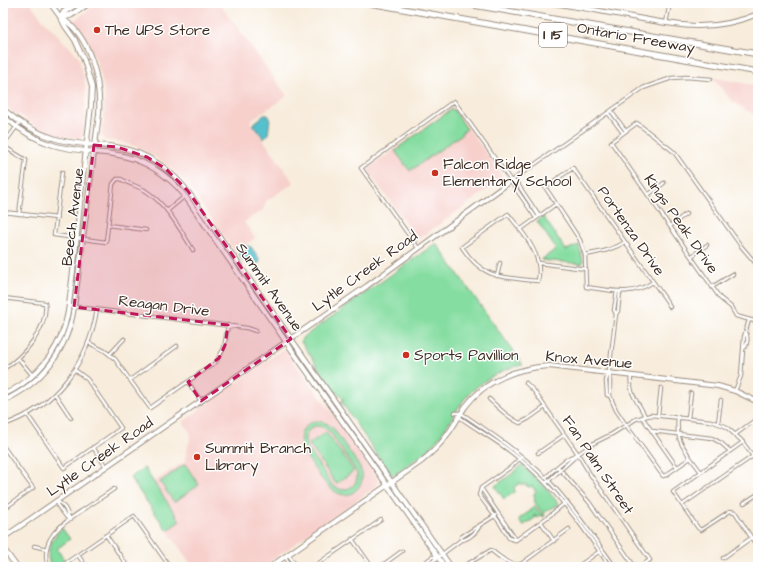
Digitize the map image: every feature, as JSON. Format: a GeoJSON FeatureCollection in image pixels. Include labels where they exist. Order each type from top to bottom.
{"type":"FeatureCollection","features":[{"type":"Feature","properties":{"kind":"highway"},"geometry":{"type":"LineString","coordinates":[[61,18],[64,12],[78,3]]}},
{"type":"Feature","properties":{"kind":"highway"},"geometry":{"type":"LineString","coordinates":[[61,18],[71,15],[88,3]]}},
{"type":"Feature","properties":{"kind":"highway","name":"Ontario Freeway"},"geometry":{"type":"LineString","coordinates":[[368,3],[758,72]]}},
{"type":"Feature","properties":{"kind":"highway","name":"Ontario Freeway"},"geometry":{"type":"LineString","coordinates":[[461,3],[758,53]]}},
{"type":"Feature","properties":{"kind":"main road","name":"Beech Avenue"},"geometry":{"type":"LineString","coordinates":[[3,395],[16,389],[33,376],[49,358],[55,349],[66,324],[69,306],[92,87],[82,54],[61,18],[50,3]]}},
{"type":"Feature","properties":{"kind":"main road"},"geometry":{"type":"LineString","coordinates":[[553,3],[578,5],[666,24],[690,27],[717,26],[744,20],[758,14]]}},
{"type":"Feature","properties":{"kind":"main road","name":"Beech Avenue"},"geometry":{"type":"LineString","coordinates":[[3,401],[30,386],[53,362],[60,351],[69,330],[74,306],[100,104],[94,65],[81,39],[70,23],[61,18]]}},
{"type":"Feature","properties":{"kind":"main road","name":"Summit Avenue"},"geometry":{"type":"LineString","coordinates":[[3,109],[20,122],[37,132],[56,139],[117,147],[141,154],[158,163],[178,179],[192,196],[291,339],[389,484]]}},
{"type":"Feature","properties":{"kind":"main road","name":"Summit Avenue"},"geometry":{"type":"LineString","coordinates":[[3,116],[16,127],[34,138],[54,145],[86,151],[122,155],[147,164],[166,176],[185,196],[286,342],[439,555],[445,567]]}},
{"type":"Feature","properties":{"kind":"main road","name":"Lytle Creek Road"},"geometry":{"type":"LineString","coordinates":[[3,538],[367,286],[511,181]]}},
{"type":"Feature","properties":{"kind":"main road","name":"Knox Avenue"},"geometry":{"type":"LineString","coordinates":[[270,567],[434,451],[448,435],[472,398],[486,387],[507,375],[524,369],[549,366],[718,386],[735,391],[758,402]]}},
{"type":"Feature","properties":{"kind":"main road"},"geometry":{"type":"LineString","coordinates":[[3,548],[16,567]]}},
{"type":"Feature","properties":{"kind":"main road","name":"Summit Avenue"},"geometry":{"type":"LineString","coordinates":[[439,555],[451,567]]}},
{"type":"Feature","properties":{"kind":"street"},"geometry":{"type":"LineString","coordinates":[[666,24],[670,3]]}},
{"type":"Feature","properties":{"kind":"street","name":"Lytle Creek Road"},"geometry":{"type":"LineString","coordinates":[[511,181],[632,95],[650,84],[672,78],[686,77],[711,80]]}},
{"type":"Feature","properties":{"kind":"street"},"geometry":{"type":"LineString","coordinates":[[418,248],[361,168],[454,101],[511,181],[517,184],[521,193],[538,217]]}},
{"type":"Feature","properties":{"kind":"street"},"geometry":{"type":"LineString","coordinates":[[609,112],[624,132],[637,123],[674,152],[741,246],[758,266]]}},
{"type":"Feature","properties":{"kind":"street"},"geometry":{"type":"LineString","coordinates":[[19,214],[26,160],[3,145],[20,122]]}},
{"type":"Feature","properties":{"kind":"street","name":"Kings Peak Drive"},"geometry":{"type":"LineString","coordinates":[[624,132],[611,142],[720,298],[731,307],[736,316],[749,320]]}},
{"type":"Feature","properties":{"kind":"street","name":"Portenza Drive"},"geometry":{"type":"LineString","coordinates":[[556,204],[545,188],[572,168],[670,307]]}},
{"type":"Feature","properties":{"kind":"street"},"geometry":{"type":"LineString","coordinates":[[62,172],[54,235],[82,240],[106,242],[111,192],[113,184],[117,179],[120,179],[141,188],[151,195],[166,211],[193,250]]}},
{"type":"Feature","properties":{"kind":"street"},"geometry":{"type":"LineString","coordinates":[[648,195],[664,183]]}},
{"type":"Feature","properties":{"kind":"street"},"geometry":{"type":"LineString","coordinates":[[166,211],[185,196]]}},
{"type":"Feature","properties":{"kind":"street"},"geometry":{"type":"LineString","coordinates":[[520,230],[556,204],[580,240],[585,255],[586,287],[618,291],[637,290],[645,288],[653,282]]}},
{"type":"Feature","properties":{"kind":"street"},"geometry":{"type":"LineString","coordinates":[[3,212],[57,218]]}},
{"type":"Feature","properties":{"kind":"street"},"geometry":{"type":"LineString","coordinates":[[508,214],[520,230],[530,242],[536,253],[540,273],[538,281],[497,276],[487,273],[477,266],[462,247],[508,214]]}},
{"type":"Feature","properties":{"kind":"street"},"geometry":{"type":"LineString","coordinates":[[670,226],[686,214]]}},
{"type":"Feature","properties":{"kind":"street"},"geometry":{"type":"LineString","coordinates":[[108,225],[146,230]]}},
{"type":"Feature","properties":{"kind":"street"},"geometry":{"type":"LineString","coordinates":[[585,255],[606,251],[625,242]]}},
{"type":"Feature","properties":{"kind":"street"},"geometry":{"type":"LineString","coordinates":[[692,256],[707,245]]}},
{"type":"Feature","properties":{"kind":"street"},"geometry":{"type":"LineString","coordinates":[[497,276],[500,263]]}},
{"type":"Feature","properties":{"kind":"street"},"geometry":{"type":"LineString","coordinates":[[539,263],[586,269]]}},
{"type":"Feature","properties":{"kind":"street"},"geometry":{"type":"LineString","coordinates":[[712,287],[732,274]]}},
{"type":"Feature","properties":{"kind":"street"},"geometry":{"type":"LineString","coordinates":[[618,291],[618,311],[616,314],[609,372],[610,396],[616,410],[663,476],[689,459],[688,454]]}},
{"type":"Feature","properties":{"kind":"street"},"geometry":{"type":"LineString","coordinates":[[3,298],[45,303],[44,316],[38,332],[26,350],[3,369]]}},
{"type":"Feature","properties":{"kind":"street","name":"Reagan Drive"},"geometry":{"type":"LineString","coordinates":[[69,306],[228,325],[256,331]]}},
{"type":"Feature","properties":{"kind":"street"},"geometry":{"type":"LineString","coordinates":[[3,425],[28,414],[39,407],[55,394],[75,370],[89,343],[95,323],[97,309]]}},
{"type":"Feature","properties":{"kind":"street"},"geometry":{"type":"LineString","coordinates":[[735,391],[741,376],[744,341],[749,320],[758,322]]}},
{"type":"Feature","properties":{"kind":"street"},"geometry":{"type":"LineString","coordinates":[[89,343],[115,358],[150,408],[212,365],[219,358],[225,345],[228,325]]}},
{"type":"Feature","properties":{"kind":"street"},"geometry":{"type":"LineString","coordinates":[[110,354],[124,339]]}},
{"type":"Feature","properties":{"kind":"street"},"geometry":{"type":"LineString","coordinates":[[130,380],[177,346]]}},
{"type":"Feature","properties":{"kind":"street"},"geometry":{"type":"LineString","coordinates":[[18,358],[33,376]]}},
{"type":"Feature","properties":{"kind":"street"},"geometry":{"type":"LineString","coordinates":[[28,414],[64,468],[121,428],[87,379],[75,370]]}},
{"type":"Feature","properties":{"kind":"street"},"geometry":{"type":"LineString","coordinates":[[631,376],[630,389],[632,395],[652,431],[677,468]]}},
{"type":"Feature","properties":{"kind":"street"},"geometry":{"type":"LineString","coordinates":[[188,382],[201,401]]}},
{"type":"Feature","properties":{"kind":"street","name":"Fan Palm Street"},"geometry":{"type":"LineString","coordinates":[[526,384],[545,407],[650,560],[639,567]]}},
{"type":"Feature","properties":{"kind":"street"},"geometry":{"type":"LineString","coordinates":[[658,415],[661,388]]}},
{"type":"Feature","properties":{"kind":"street"},"geometry":{"type":"LineString","coordinates":[[688,418],[691,393]]}},
{"type":"Feature","properties":{"kind":"street"},"geometry":{"type":"LineString","coordinates":[[55,394],[71,418]]}},
{"type":"Feature","properties":{"kind":"street"},"geometry":{"type":"LineString","coordinates":[[489,399],[502,411],[520,423],[545,407]]}},
{"type":"Feature","properties":{"kind":"street"},"geometry":{"type":"LineString","coordinates":[[718,423],[721,400]]}},
{"type":"Feature","properties":{"kind":"street"},"geometry":{"type":"LineString","coordinates":[[460,415],[505,443],[546,480],[566,502],[614,567]]}},
{"type":"Feature","properties":{"kind":"street"},"geometry":{"type":"LineString","coordinates":[[546,480],[559,468],[574,459],[578,454],[594,443],[643,416],[658,415],[718,423],[736,434],[758,463]]}},
{"type":"Feature","properties":{"kind":"street"},"geometry":{"type":"LineString","coordinates":[[678,417],[678,434],[681,444],[701,472]]}},
{"type":"Feature","properties":{"kind":"street"},"geometry":{"type":"LineString","coordinates":[[736,434],[758,418]]}},
{"type":"Feature","properties":{"kind":"street"},"geometry":{"type":"LineString","coordinates":[[652,431],[712,438],[724,445],[730,451]]}},
{"type":"Feature","properties":{"kind":"street"},"geometry":{"type":"LineString","coordinates":[[538,453],[564,435]]}},
{"type":"Feature","properties":{"kind":"street"},"geometry":{"type":"LineString","coordinates":[[743,442],[673,492],[698,528],[701,530],[732,511],[735,512],[758,548]]}},
{"type":"Feature","properties":{"kind":"street"},"geometry":{"type":"LineString","coordinates":[[3,446],[33,488],[4,506]]}},
{"type":"Feature","properties":{"kind":"street"},"geometry":{"type":"LineString","coordinates":[[93,448],[106,467]]}},
{"type":"Feature","properties":{"kind":"street"},"geometry":{"type":"LineString","coordinates":[[682,505],[758,453]]}},
{"type":"Feature","properties":{"kind":"street"},"geometry":{"type":"LineString","coordinates":[[516,540],[509,538],[495,516],[480,498],[479,492],[480,488],[511,467],[521,457]]}},
{"type":"Feature","properties":{"kind":"street"},"geometry":{"type":"LineString","coordinates":[[559,468],[589,502],[635,567]]}},
{"type":"Feature","properties":{"kind":"street"},"geometry":{"type":"LineString","coordinates":[[480,488],[516,540]]}},
{"type":"Feature","properties":{"kind":"street"},"geometry":{"type":"LineString","coordinates":[[48,567],[46,557],[47,549],[52,535],[58,528],[114,489]]}},
{"type":"Feature","properties":{"kind":"street"},"geometry":{"type":"LineString","coordinates":[[744,503],[758,494]]}},
{"type":"Feature","properties":{"kind":"street"},"geometry":{"type":"LineString","coordinates":[[57,501],[62,503],[68,512],[70,520]]}},
{"type":"Feature","properties":{"kind":"street"},"geometry":{"type":"LineString","coordinates":[[516,540],[566,502]]}},
{"type":"Feature","properties":{"kind":"street"},"geometry":{"type":"LineString","coordinates":[[419,567],[461,540],[461,537],[498,514]]}},
{"type":"Feature","properties":{"kind":"street"},"geometry":{"type":"LineString","coordinates":[[60,567],[134,516],[170,567]]}},
{"type":"Feature","properties":{"kind":"street"},"geometry":{"type":"LineString","coordinates":[[313,567],[381,520]]}},
{"type":"Feature","properties":{"kind":"street"},"geometry":{"type":"LineString","coordinates":[[541,522],[554,541]]}},
{"type":"Feature","properties":{"kind":"street"},"geometry":{"type":"LineString","coordinates":[[466,567],[466,565],[491,550],[502,559],[518,565],[569,529]]}},
{"type":"Feature","properties":{"kind":"street"},"geometry":{"type":"LineString","coordinates":[[106,535],[128,567]]}},
{"type":"Feature","properties":{"kind":"street"},"geometry":{"type":"LineString","coordinates":[[723,558],[751,538]]}},
{"type":"Feature","properties":{"kind":"street"},"geometry":{"type":"LineString","coordinates":[[352,540],[372,567]]}},
{"type":"Feature","properties":{"kind":"street"},"geometry":{"type":"LineString","coordinates":[[34,546],[47,549]]}},
{"type":"Feature","properties":{"kind":"street"},"geometry":{"type":"LineString","coordinates":[[380,567],[402,551]]}},
{"type":"Feature","properties":{"kind":"street"},"geometry":{"type":"LineString","coordinates":[[577,567],[601,551]]}},
{"type":"Feature","properties":{"kind":"street"},"geometry":{"type":"LineString","coordinates":[[601,551],[610,567]]}},
{"type":"Feature","properties":{"kind":"street"},"geometry":{"type":"LineString","coordinates":[[78,555],[86,567]]}},
{"type":"Feature","properties":{"kind":"street"},"geometry":{"type":"LineString","coordinates":[[425,567],[439,555]]}},
{"type":"Feature","properties":{"kind":"street"},"geometry":{"type":"LineString","coordinates":[[286,556],[292,567]]}},
{"type":"Feature","properties":{"kind":"street"},"geometry":{"type":"LineString","coordinates":[[286,556],[297,567]]}},
{"type":"Feature","properties":{"kind":"highlighted area"},"geometry":{"type":"Polygon","coordinates":[[[94,145],[117,147],[147,157],[166,169],[188,191],[291,339],[201,401],[188,382],[219,358],[225,345],[228,325],[74,307],[94,145]]]}},
{"type":"Feature","properties":{"kind":"shaded area"},"geometry":{"type":"Polygon","coordinates":[[[3,3],[30,3],[42,19],[78,56],[85,81],[86,97],[83,136],[79,139],[50,133],[40,129],[20,115],[16,115],[3,103],[3,3]]]}},
{"type":"Feature","properties":{"kind":"shaded area"},"geometry":{"type":"Polygon","coordinates":[[[99,3],[219,3],[287,96],[250,121],[294,183],[266,201],[264,209],[244,222],[255,238],[235,252],[188,185],[173,170],[152,155],[137,147],[121,142],[105,140],[101,134],[104,118],[104,93],[101,76],[97,63],[87,42],[73,21],[99,3]]]}},
{"type":"Feature","properties":{"kind":"shaded area"},"geometry":{"type":"Polygon","coordinates":[[[712,77],[758,86],[758,118],[731,100],[712,77]]]}},
{"type":"Feature","properties":{"kind":"shaded area","name":"Falcon Ridge Elementary School"},"geometry":{"type":"Polygon","coordinates":[[[451,108],[455,109],[502,176],[501,180],[420,238],[416,237],[368,171],[369,168],[451,108]]]}},
{"type":"Feature","properties":{"kind":"shaded area"},"geometry":{"type":"Polygon","coordinates":[[[282,350],[288,352],[290,357],[326,404],[378,479],[377,486],[262,567],[193,567],[130,478],[144,468],[154,482],[182,463],[184,464],[191,434],[183,422],[200,409],[200,407],[233,384],[234,385],[282,350]]]}},
{"type":"Feature","properties":{"kind":"green space"},"geometry":{"type":"Polygon","coordinates":[[[452,109],[467,129],[410,171],[395,151],[452,109]]]}},
{"type":"Feature","properties":{"kind":"green space"},"geometry":{"type":"Polygon","coordinates":[[[543,216],[566,250],[579,245],[583,261],[582,264],[541,260],[556,249],[537,221],[543,216]]]}},
{"type":"Feature","properties":{"kind":"green space"},"geometry":{"type":"Polygon","coordinates":[[[436,243],[523,365],[498,373],[482,383],[463,401],[434,444],[397,473],[391,475],[342,403],[343,398],[337,392],[333,392],[301,342],[302,338],[436,243]]]}},
{"type":"Feature","properties":{"kind":"green space"},"geometry":{"type":"Polygon","coordinates":[[[314,421],[322,422],[334,429],[362,473],[360,486],[357,489],[349,494],[341,494],[326,484],[319,475],[303,451],[300,442],[301,433],[310,423],[314,421]],[[317,426],[309,430],[306,435],[305,441],[307,448],[333,486],[342,490],[349,488],[356,482],[356,471],[330,432],[317,426]]]}},
{"type":"Feature","properties":{"kind":"green space"},"geometry":{"type":"Polygon","coordinates":[[[326,432],[354,471],[336,484],[309,444],[326,432]]]}},
{"type":"Feature","properties":{"kind":"green space"},"geometry":{"type":"Polygon","coordinates":[[[185,464],[199,485],[174,502],[160,482],[185,464]]]}},
{"type":"Feature","properties":{"kind":"green space"},"geometry":{"type":"Polygon","coordinates":[[[522,465],[543,485],[559,504],[544,513],[545,516],[543,517],[534,501],[534,494],[536,492],[532,486],[529,487],[520,483],[514,487],[515,492],[504,499],[495,486],[522,465]]]}},
{"type":"Feature","properties":{"kind":"green space"},"geometry":{"type":"Polygon","coordinates":[[[144,468],[180,521],[167,530],[130,478],[144,468]]]}},
{"type":"Feature","properties":{"kind":"green space"},"geometry":{"type":"Polygon","coordinates":[[[535,506],[541,515],[537,518],[535,515],[535,518],[522,525],[519,520],[520,518],[532,511],[531,509],[535,506]]]}},
{"type":"Feature","properties":{"kind":"green space"},"geometry":{"type":"Polygon","coordinates":[[[62,528],[70,539],[57,549],[65,561],[55,567],[51,567],[48,557],[50,546],[55,536],[62,528]]]}},
{"type":"Feature","properties":{"kind":"water"},"geometry":{"type":"Polygon","coordinates":[[[264,115],[268,115],[270,118],[268,135],[264,139],[253,124],[264,115]]]}},
{"type":"Feature","properties":{"kind":"water"},"geometry":{"type":"Polygon","coordinates":[[[247,246],[251,247],[259,258],[260,262],[250,265],[241,258],[239,252],[247,246]]]}},
{"type":"Feature","properties":{"kind":"place","name":"The UPS Store"},"geometry":{"type":"Point","coordinates":[97,30]}},
{"type":"Feature","properties":{"kind":"place","name":"Falcon Ridge Elementary School"},"geometry":{"type":"Point","coordinates":[435,173]}},
{"type":"Feature","properties":{"kind":"place","name":"Sports Pavillion"},"geometry":{"type":"Point","coordinates":[406,355]}},
{"type":"Feature","properties":{"kind":"place","name":"Summit Branch Library"},"geometry":{"type":"Point","coordinates":[197,457]}}]}
